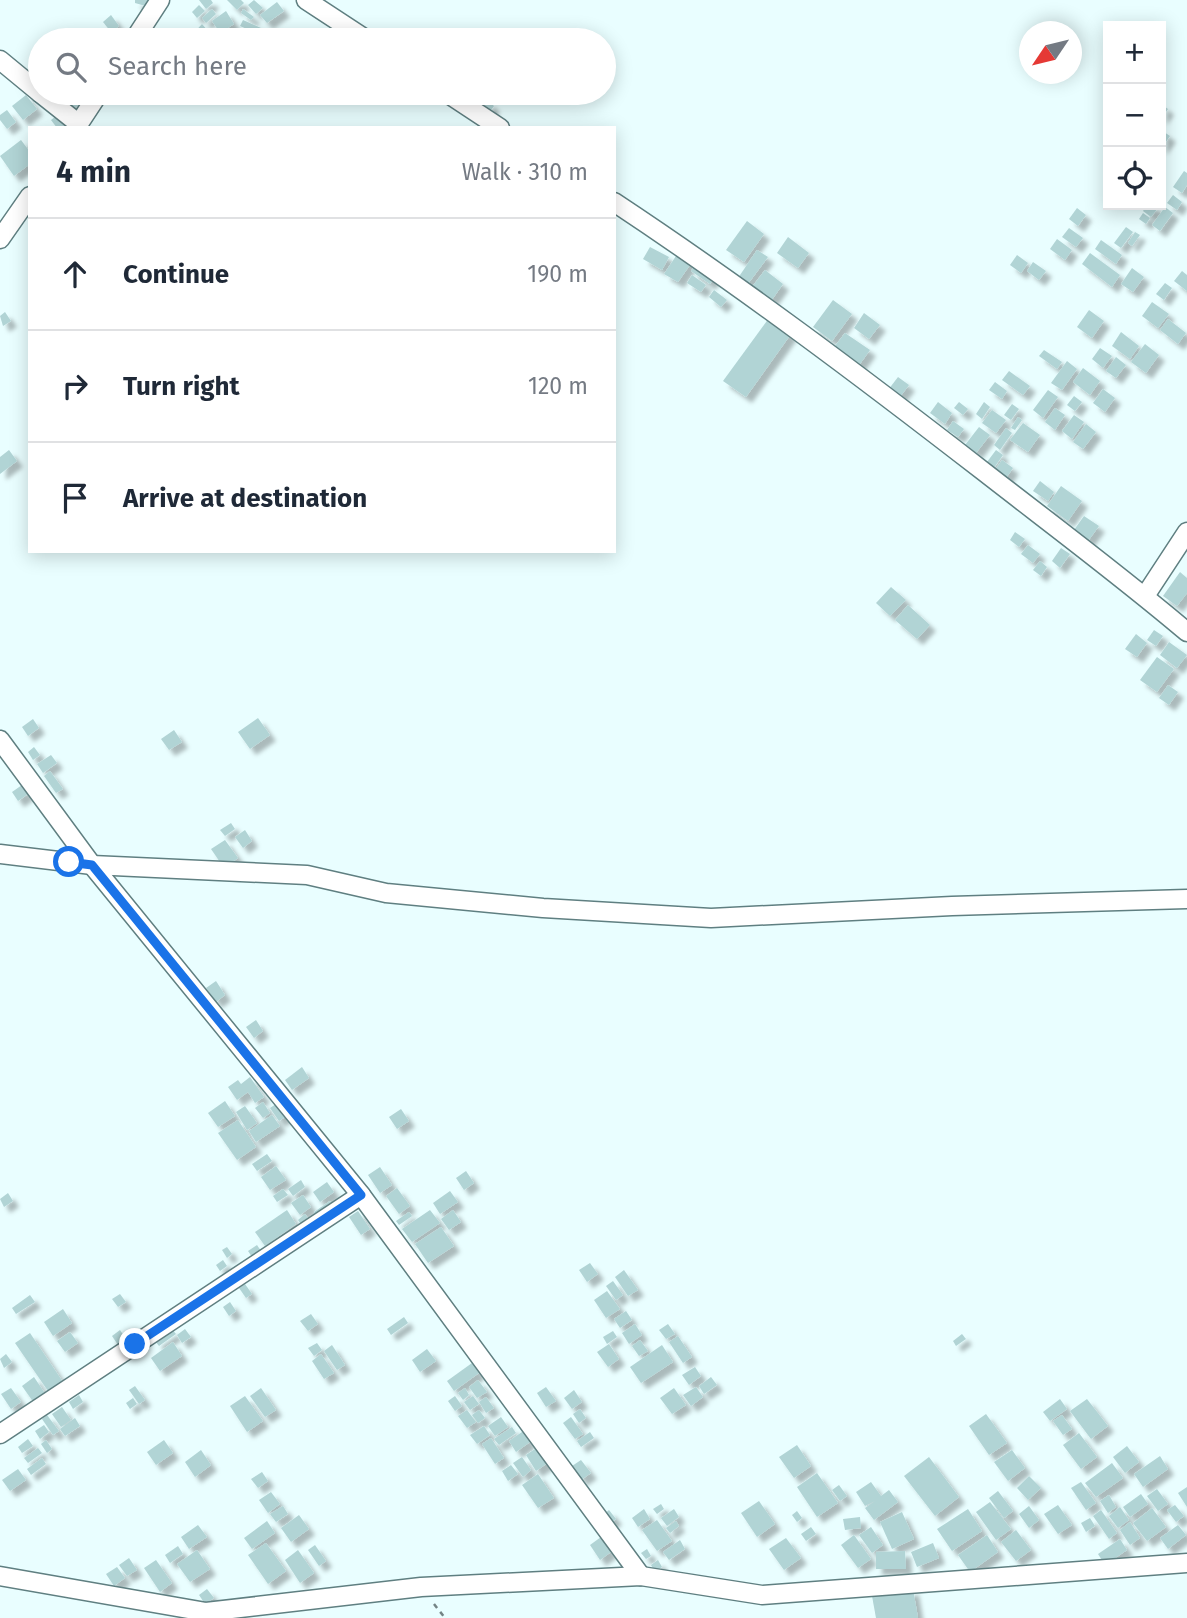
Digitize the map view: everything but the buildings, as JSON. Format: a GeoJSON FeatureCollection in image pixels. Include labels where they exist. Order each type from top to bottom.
{"type":"FeatureCollection","features":[{"type":"Feature","properties":{"kind":"street"},"geometry":{"type":"LineString","coordinates":[[142,28],[160,0]]}},
{"type":"Feature","properties":{"kind":"street"},"geometry":{"type":"LineString","coordinates":[[306,0],[349,28]]}},
{"type":"Feature","properties":{"kind":"street"},"geometry":{"type":"LineString","coordinates":[[0,60],[28,83]]}},
{"type":"Feature","properties":{"kind":"street"},"geometry":{"type":"LineString","coordinates":[[53,105],[77,126],[91,105]]}},
{"type":"Feature","properties":{"kind":"street"},"geometry":{"type":"LineString","coordinates":[[465,105],[497,126]]}},
{"type":"Feature","properties":{"kind":"street"},"geometry":{"type":"LineString","coordinates":[[0,239],[28,199]]}},
{"type":"Feature","properties":{"kind":"street"},"geometry":{"type":"LineString","coordinates":[[616,203],[754,299],[913,416],[1145,596],[1187,632]]}},
{"type":"Feature","properties":{"kind":"street"},"geometry":{"type":"LineString","coordinates":[[1145,596],[1187,533]]}},
{"type":"Feature","properties":{"kind":"street"},"geometry":{"type":"LineString","coordinates":[[0,740],[92,865],[361,1195],[640,1576]]}},
{"type":"Feature","properties":{"kind":"street"},"geometry":{"type":"LineString","coordinates":[[0,854],[92,865],[307,875],[386,893],[543,908],[711,918],[952,906],[1187,899]]}},
{"type":"Feature","properties":{"kind":"street"},"geometry":{"type":"LineString","coordinates":[[0,1434],[361,1195]]}},
{"type":"Feature","properties":{"kind":"street"},"geometry":{"type":"LineString","coordinates":[[0,1576],[206,1612],[421,1587],[640,1576],[762,1595],[1187,1563]]}},
{"type":"Feature","properties":{"kind":"route"},"geometry":{"type":"LineString","coordinates":[[69,862],[92,865],[361,1195],[135,1344]]}}]}
